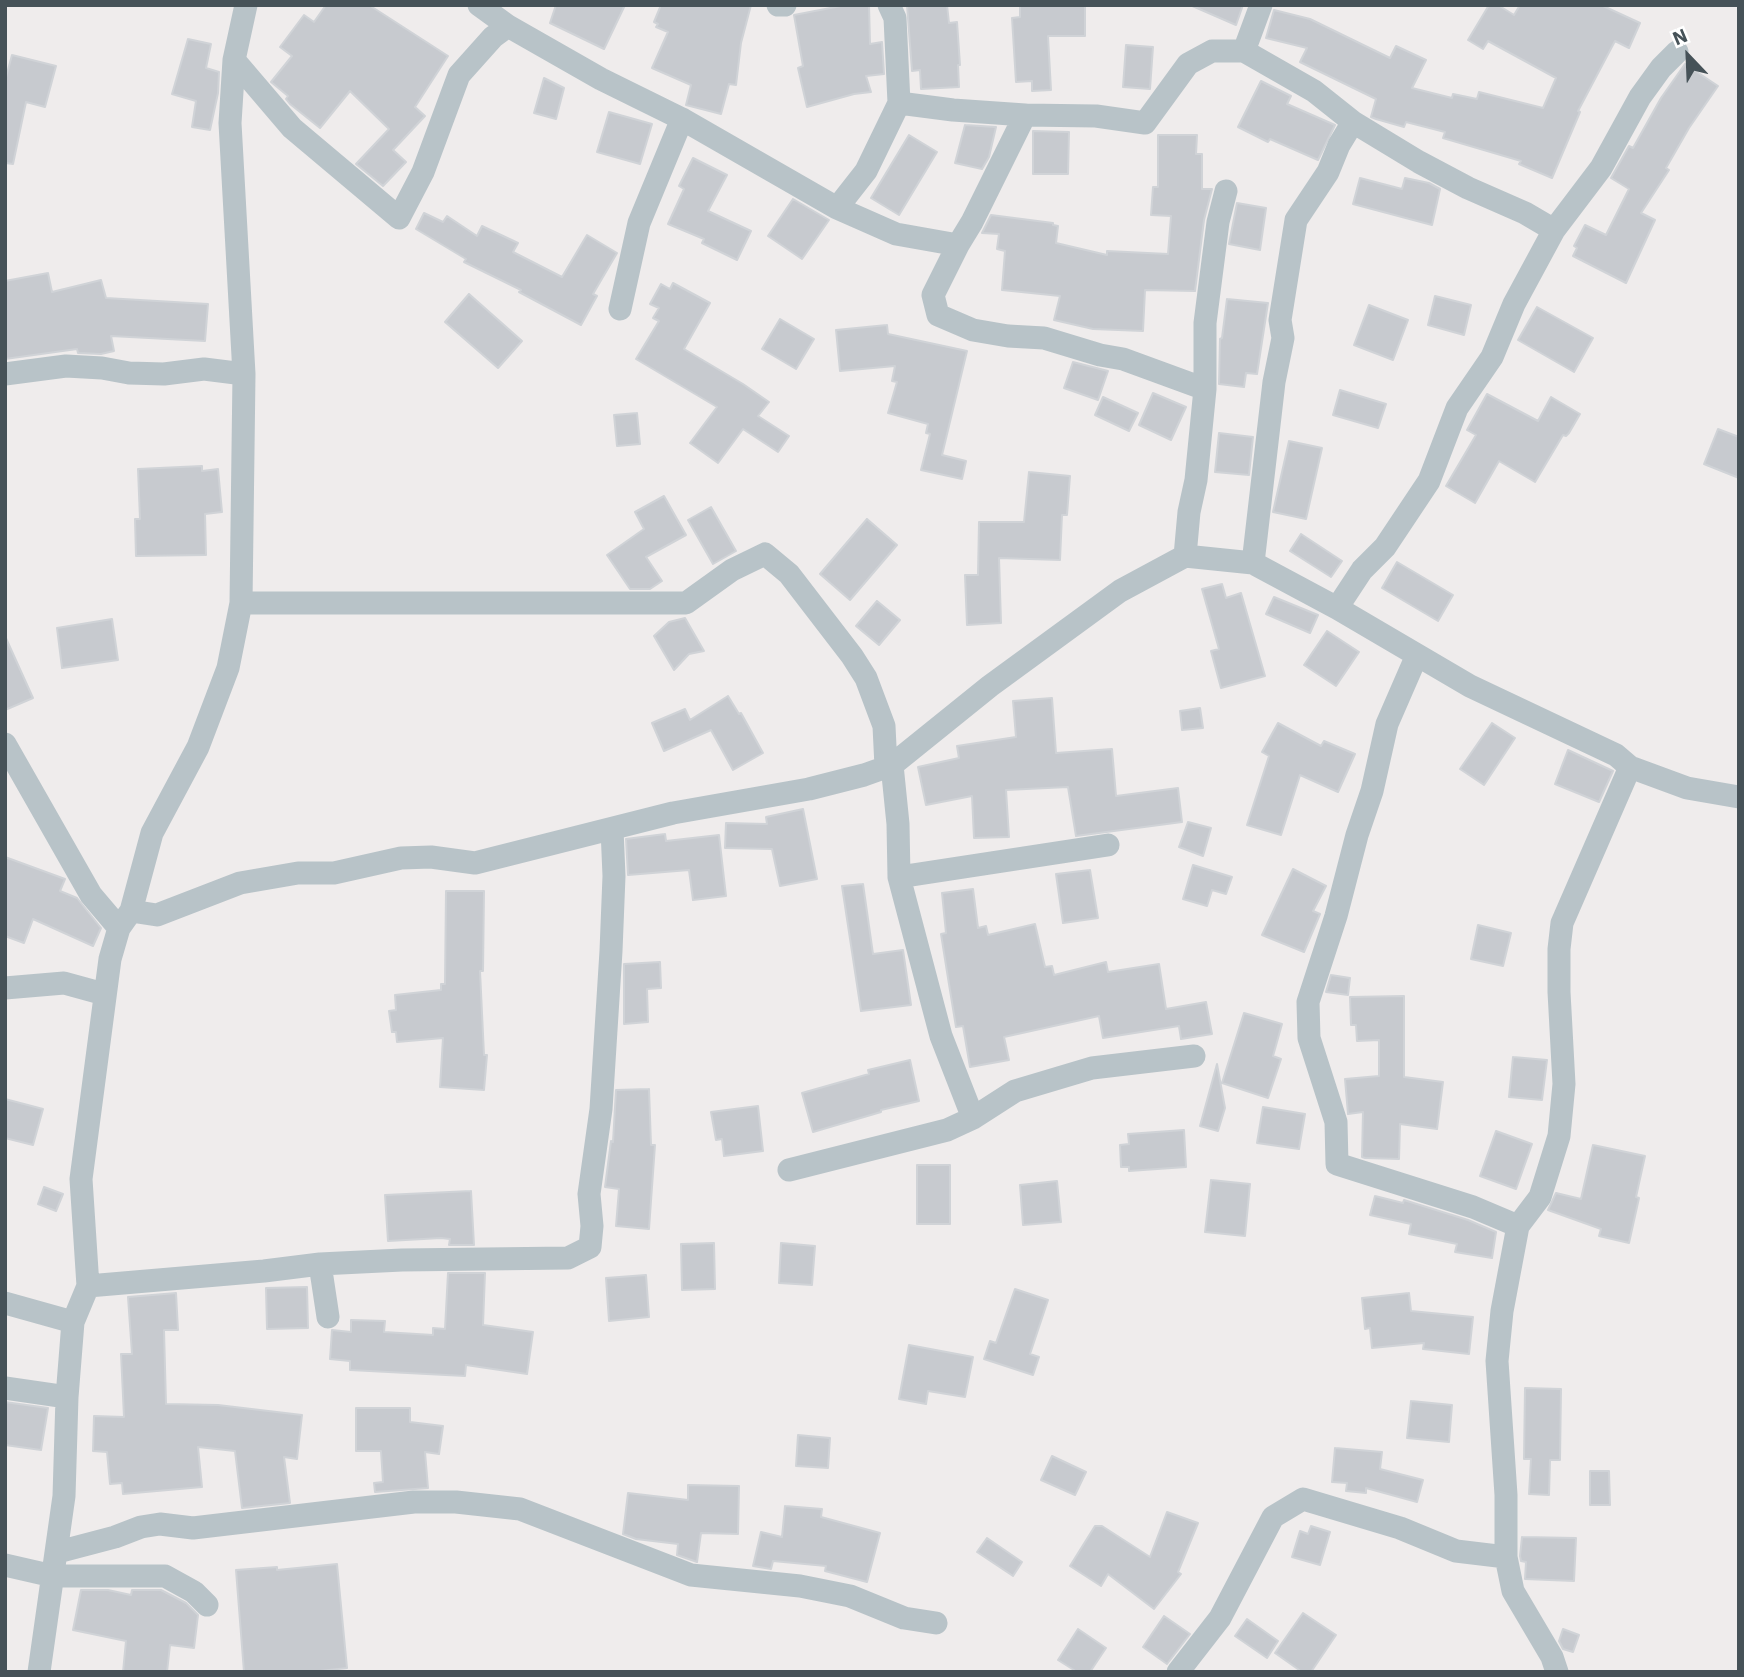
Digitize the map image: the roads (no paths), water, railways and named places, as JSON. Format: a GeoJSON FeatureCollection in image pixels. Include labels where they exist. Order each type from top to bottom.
{"type":"FeatureCollection","features":[{"type":"Feature","properties":{"kind":"street"},"geometry":{"type":"LineString","coordinates":[[39,1672],[64,1496],[67,1397],[73,1322],[88,1286],[81,1179],[110,959],[152,833],[198,747],[228,667],[241,603],[244,374],[230,123],[234,60],[246,5]]}},
{"type":"Feature","properties":{"kind":"street"},"geometry":{"type":"LineString","coordinates":[[479,5],[508,26],[601,79],[682,119],[838,208],[896,234],[958,245]]}},
{"type":"Feature","properties":{"kind":"street"},"geometry":{"type":"LineString","coordinates":[[778,5],[785,5]]}},
{"type":"Feature","properties":{"kind":"street"},"geometry":{"type":"LineString","coordinates":[[838,208],[866,171],[898,103],[895,18],[889,5]]}},
{"type":"Feature","properties":{"kind":"street"},"geometry":{"type":"LineString","coordinates":[[1244,51],[1261,5]]}},
{"type":"Feature","properties":{"kind":"street"},"geometry":{"type":"LineString","coordinates":[[234,60],[292,128],[399,218],[423,172],[459,75],[493,37],[508,26]]}},
{"type":"Feature","properties":{"kind":"street"},"geometry":{"type":"LineString","coordinates":[[898,103],[1025,115],[1096,116],[1145,124],[1188,64],[1212,51],[1244,51],[1314,91],[1353,122],[1419,162],[1468,188],[1525,213],[1554,230]]}},
{"type":"Feature","properties":{"kind":"street"},"geometry":{"type":"LineString","coordinates":[[1337,608],[1362,570],[1385,547],[1429,481],[1457,408],[1492,357],[1514,304],[1554,230],[1601,168],[1640,97],[1661,68],[1677,52]]}},
{"type":"Feature","properties":{"kind":"street"},"geometry":{"type":"LineString","coordinates":[[1025,115],[933,295],[938,315],[973,330],[1044,338],[1148,368],[1205,390]]}},
{"type":"Feature","properties":{"kind":"street"},"geometry":{"type":"LineString","coordinates":[[620,309],[639,223],[682,119]]}},
{"type":"Feature","properties":{"kind":"street"},"geometry":{"type":"LineString","coordinates":[[1253,563],[1274,382],[1283,338],[1280,320],[1296,220],[1328,172],[1339,145],[1353,122]]}},
{"type":"Feature","properties":{"kind":"street"},"geometry":{"type":"LineString","coordinates":[[1185,556],[1205,390],[1205,323],[1217,222],[1226,191]]}},
{"type":"Feature","properties":{"kind":"street"},"geometry":{"type":"LineString","coordinates":[[5,374],[66,366],[129,373],[164,374],[204,369],[244,374]]}},
{"type":"Feature","properties":{"kind":"street"},"geometry":{"type":"LineString","coordinates":[[241,603],[686,603],[732,570],[765,554],[789,574],[852,656],[866,678],[884,726],[898,824],[899,877],[941,1037],[973,1118]]}},
{"type":"Feature","properties":{"kind":"street"},"geometry":{"type":"LineString","coordinates":[[5,744],[91,895],[125,919],[157,915],[240,883],[298,873],[334,873],[401,858],[432,857],[475,863],[673,813],[808,789],[889,766],[990,686],[1120,592],[1185,556],[1253,563],[1471,686],[1616,755],[1630,767],[1687,789],[1739,797]]}},
{"type":"Feature","properties":{"kind":"street"},"geometry":{"type":"LineString","coordinates":[[1417,655],[1387,724],[1372,791],[1308,1002],[1309,1038],[1336,1122],[1337,1164],[1473,1207],[1518,1226]]}},
{"type":"Feature","properties":{"kind":"street"},"geometry":{"type":"LineString","coordinates":[[1557,1672],[1552,1657],[1513,1591],[1506,1557],[1506,1494],[1497,1361],[1504,1297],[1518,1226],[1540,1197],[1559,1136],[1564,1084],[1559,992],[1562,923],[1630,767]]}},
{"type":"Feature","properties":{"kind":"street"},"geometry":{"type":"LineString","coordinates":[[88,1286],[320,1264],[568,1258],[590,1247],[592,1226],[589,1194],[601,1109],[611,951],[614,876],[612,829]]}},
{"type":"Feature","properties":{"kind":"street"},"geometry":{"type":"LineString","coordinates":[[899,877],[1108,845]]}},
{"type":"Feature","properties":{"kind":"street"},"geometry":{"type":"LineString","coordinates":[[5,988],[64,983],[104,994]]}},
{"type":"Feature","properties":{"kind":"street"},"geometry":{"type":"LineString","coordinates":[[789,1170],[947,1130],[973,1118],[1015,1091],[1092,1068],[1194,1055]]}},
{"type":"Feature","properties":{"kind":"street"},"geometry":{"type":"LineString","coordinates":[[320,1264],[328,1317]]}},
{"type":"Feature","properties":{"kind":"street"},"geometry":{"type":"LineString","coordinates":[[5,1303],[73,1322]]}},
{"type":"Feature","properties":{"kind":"street"},"geometry":{"type":"LineString","coordinates":[[5,1388],[67,1397]]}},
{"type":"Feature","properties":{"kind":"street"},"geometry":{"type":"LineString","coordinates":[[1178,1672],[1220,1618],[1273,1517],[1303,1499],[1400,1528],[1456,1550],[1506,1557]]}},
{"type":"Feature","properties":{"kind":"street"},"geometry":{"type":"LineString","coordinates":[[58,1552],[141,1527],[160,1524],[193,1528],[414,1502],[456,1502],[520,1509],[691,1575],[800,1586],[850,1596],[904,1618],[936,1623]]}},
{"type":"Feature","properties":{"kind":"street"},"geometry":{"type":"LineString","coordinates":[[7,1568],[52,1576],[165,1576],[194,1592],[207,1605]]}}]}
